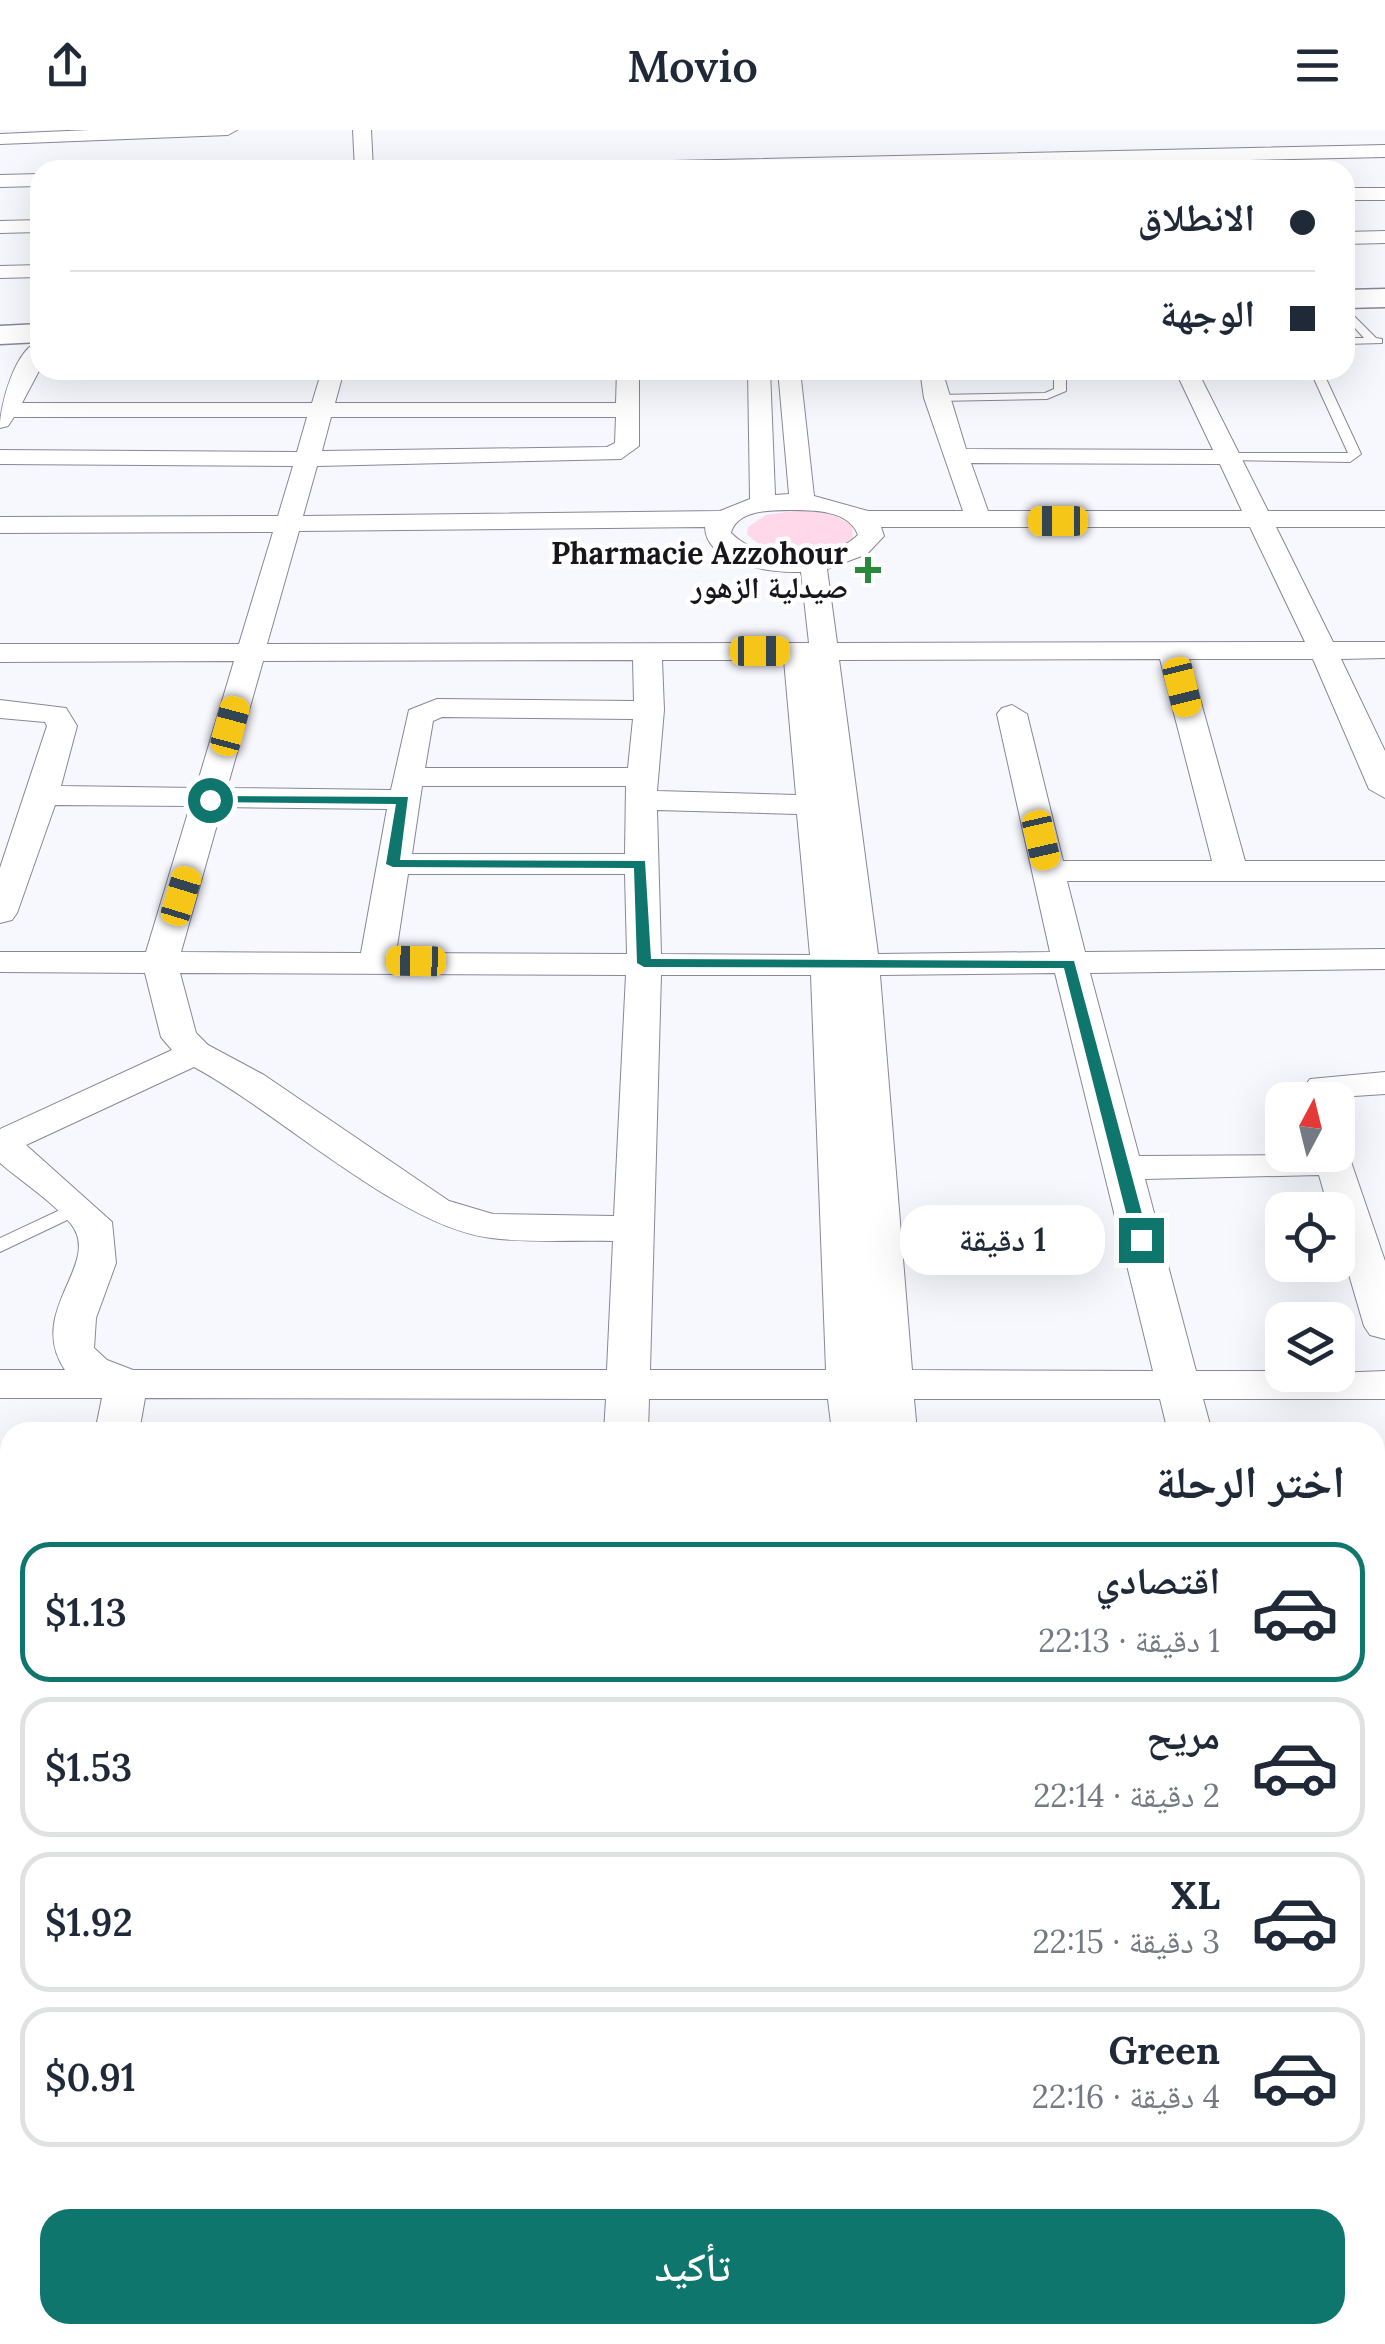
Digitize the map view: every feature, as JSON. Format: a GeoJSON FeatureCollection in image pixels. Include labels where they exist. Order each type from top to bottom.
{"type":"FeatureCollection","features":[{"type":"Feature","properties":{"kind":"main road"},"geometry":{"type":"LineString","coordinates":[[1355,299],[1385,298]]}},
{"type":"Feature","properties":{"kind":"main road"},"geometry":{"type":"LineString","coordinates":[[0,335],[30,334]]}},
{"type":"Feature","properties":{"kind":"street"},"geometry":{"type":"LineString","coordinates":[[0,139],[228,130]]}},
{"type":"Feature","properties":{"kind":"street"},"geometry":{"type":"LineString","coordinates":[[362,130],[364,160]]}},
{"type":"Feature","properties":{"kind":"street"},"geometry":{"type":"LineString","coordinates":[[807,160],[1385,150]]}},
{"type":"Feature","properties":{"kind":"street"},"geometry":{"type":"LineString","coordinates":[[0,181],[30,180]]}},
{"type":"Feature","properties":{"kind":"street"},"geometry":{"type":"LineString","coordinates":[[1355,194],[1385,194]]}},
{"type":"Feature","properties":{"kind":"street"},"geometry":{"type":"LineString","coordinates":[[0,227],[30,226]]}},
{"type":"Feature","properties":{"kind":"street"},"geometry":{"type":"LineString","coordinates":[[1355,238],[1385,237]]}},
{"type":"Feature","properties":{"kind":"street"},"geometry":{"type":"LineString","coordinates":[[0,272],[30,271]]}},
{"type":"Feature","properties":{"kind":"street"},"geometry":{"type":"LineString","coordinates":[[30,366],[3,416],[628,410]]}},
{"type":"Feature","properties":{"kind":"street"},"geometry":{"type":"LineString","coordinates":[[330,380],[304,459],[162,961],[165,994],[180,1037],[195,1053],[251,1083],[448,1216],[490,1226],[632,1229]]}},
{"type":"Feature","properties":{"kind":"street"},"geometry":{"type":"LineString","coordinates":[[0,457],[304,459],[618,453],[626,446],[628,380]]}},
{"type":"Feature","properties":{"kind":"street"},"geometry":{"type":"LineString","coordinates":[[758,380],[763,504]]}},
{"type":"Feature","properties":{"kind":"street"},"geometry":{"type":"LineString","coordinates":[[790,380],[802,502]]}},
{"type":"Feature","properties":{"kind":"street"},"geometry":{"type":"LineString","coordinates":[[932,380],[978,521]]}},
{"type":"Feature","properties":{"kind":"street"},"geometry":{"type":"LineString","coordinates":[[1191,380],[1324,650],[1385,789]]}},
{"type":"Feature","properties":{"kind":"street"},"geometry":{"type":"LineString","coordinates":[[956,456],[1229,457]]}},
{"type":"Feature","properties":{"kind":"street"},"geometry":{"type":"LineString","coordinates":[[0,545],[284,534],[724,531],[763,504],[802,502],[827,505],[865,532],[1263,529],[1385,520]]}},
{"type":"Feature","properties":{"kind":"street"},"geometry":{"type":"LineString","coordinates":[[865,532],[978,521],[1263,529],[1385,538]]}},
{"type":"Feature","properties":{"kind":"street"},"geometry":{"type":"LineString","coordinates":[[0,525],[284,534]]}},
{"type":"Feature","properties":{"kind":"street"},"geometry":{"type":"LineString","coordinates":[[724,531],[738,553],[800,562],[854,553],[865,532]]}},
{"type":"Feature","properties":{"kind":"street"},"geometry":{"type":"LineString","coordinates":[[800,562],[845,964],[868,1383],[857,1422]]}},
{"type":"Feature","properties":{"kind":"street"},"geometry":{"type":"LineString","coordinates":[[626,1422],[644,963],[640,864],[649,710],[648,650]]}},
{"type":"Feature","properties":{"kind":"street"},"geometry":{"type":"LineString","coordinates":[[1172,650],[1230,871]]}},
{"type":"Feature","properties":{"kind":"street"},"geometry":{"type":"LineString","coordinates":[[0,695],[13,653],[1385,650]]}},
{"type":"Feature","properties":{"kind":"street"},"geometry":{"type":"LineString","coordinates":[[810,651],[812,805],[845,964]]}},
{"type":"Feature","properties":{"kind":"street"},"geometry":{"type":"LineString","coordinates":[[0,709],[62,718],[43,795],[10,864],[0,913]]}},
{"type":"Feature","properties":{"kind":"street"},"geometry":{"type":"LineString","coordinates":[[378,961],[414,721],[424,712],[649,710]]}},
{"type":"Feature","properties":{"kind":"street"},"geometry":{"type":"LineString","coordinates":[[1012,714],[1070,964],[1188,1422]]}},
{"type":"Feature","properties":{"kind":"street"},"geometry":{"type":"LineString","coordinates":[[43,795],[210,800],[405,788],[642,789],[812,805]]}},
{"type":"Feature","properties":{"kind":"street"},"geometry":{"type":"LineString","coordinates":[[393,864],[640,864]]}},
{"type":"Feature","properties":{"kind":"street"},"geometry":{"type":"LineString","coordinates":[[1048,871],[1385,871]]}},
{"type":"Feature","properties":{"kind":"street"},"geometry":{"type":"LineString","coordinates":[[0,962],[1070,964],[1385,959]]}},
{"type":"Feature","properties":{"kind":"street"},"geometry":{"type":"LineString","coordinates":[[127,1383],[84,1366],[70,1345],[70,1329],[101,1255],[92,1222],[0,1143],[195,1053]]}},
{"type":"Feature","properties":{"kind":"street"},"geometry":{"type":"LineString","coordinates":[[1355,1084],[1385,1083]]}},
{"type":"Feature","properties":{"kind":"street"},"geometry":{"type":"LineString","coordinates":[[1122,1168],[1265,1162]]}},
{"type":"Feature","properties":{"kind":"street"},"geometry":{"type":"LineString","coordinates":[[1340,1172],[1373,1238],[1385,1326]]}},
{"type":"Feature","properties":{"kind":"street"},"geometry":{"type":"LineString","coordinates":[[120,1422],[127,1383]]}},
{"type":"Feature","properties":{"kind":"street"},"geometry":{"type":"LineString","coordinates":[[868,1383],[889,1422]]}},
{"type":"Feature","properties":{"kind":"street"},"geometry":{"type":"LineString","coordinates":[[0,1384],[1385,1385]]}},
{"type":"Feature","properties":{"kind":"lane"},"geometry":{"type":"LineString","coordinates":[[1355,319],[1379,341]]}},
{"type":"Feature","properties":{"kind":"lane"},"geometry":{"type":"LineString","coordinates":[[936,398],[1055,394],[1060,390],[1060,380]]}},
{"type":"Feature","properties":{"kind":"lane"},"geometry":{"type":"LineString","coordinates":[[1229,457],[1355,454],[1321,380]]}},
{"type":"Feature","properties":{"kind":"lane"},"geometry":{"type":"LineString","coordinates":[[0,1246],[77,1208]]}},
{"type":"Feature","properties":{"kind":"shaded area"},"geometry":{"type":"Polygon","coordinates":[[[800,510],[832,514],[852,525],[853,538],[829,550],[799,554],[770,549],[747,534],[748,527],[766,515],[800,510]]]}},
{"type":"Feature","properties":{"kind":"place","name":"Pharmacie Azzohour صيدلية الزهور"},"geometry":{"type":"Point","coordinates":[868,570]}},
{"type":"Feature","properties":{"kind":"route"},"geometry":{"type":"LineString","coordinates":[[210,800],[404,800],[393,864],[640,864],[644,963],[1070,964],[1141,1240]]}}]}
